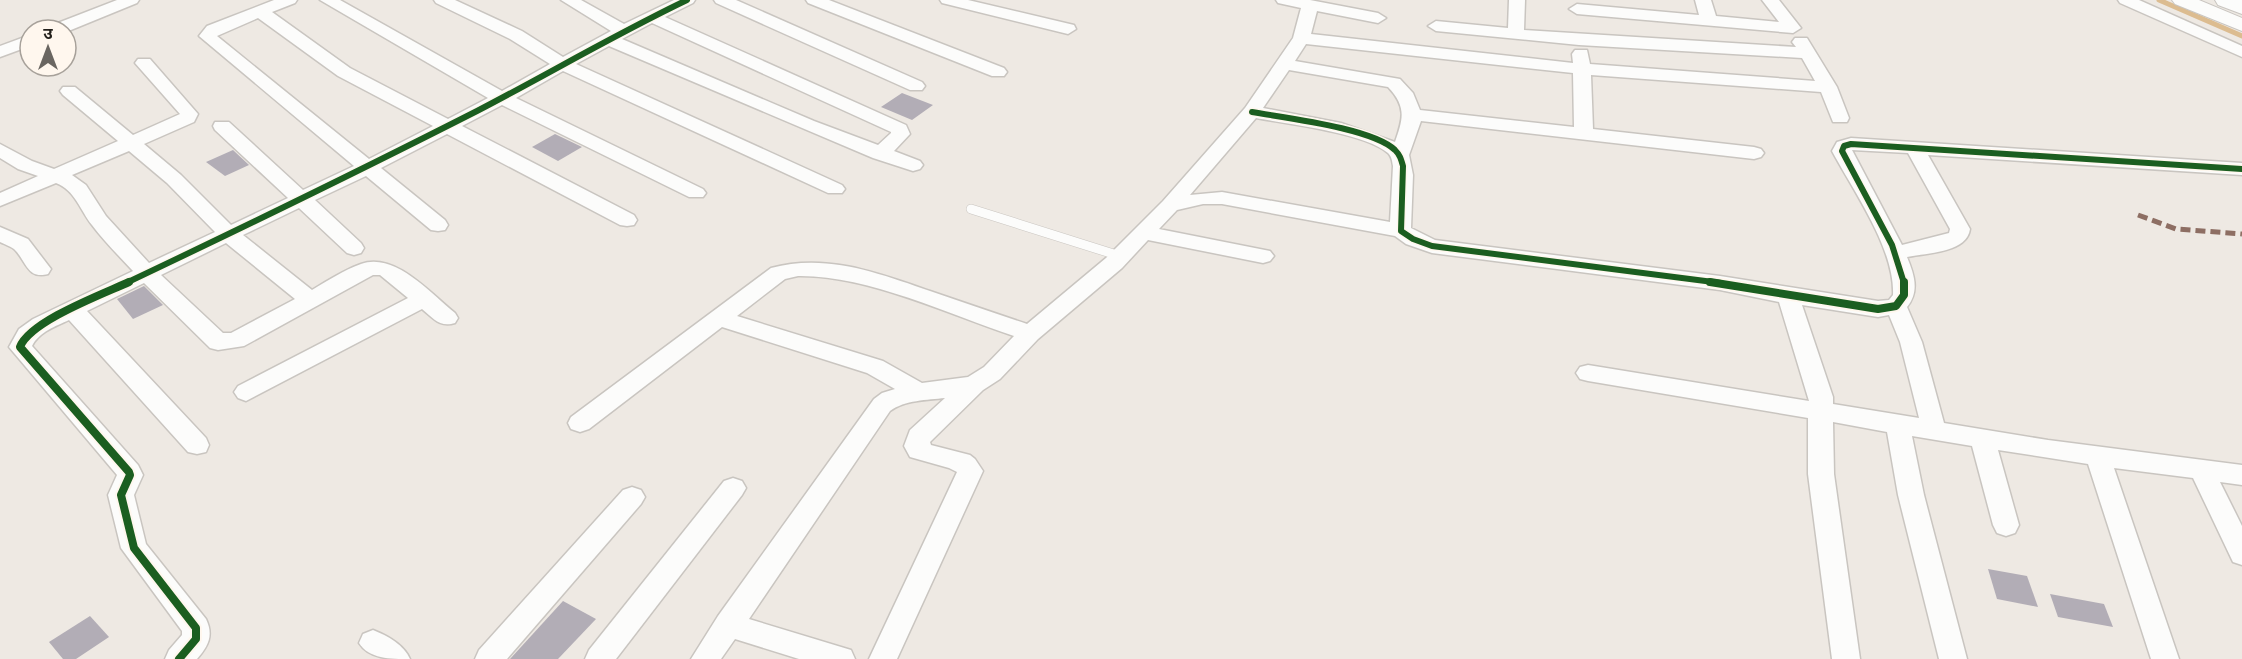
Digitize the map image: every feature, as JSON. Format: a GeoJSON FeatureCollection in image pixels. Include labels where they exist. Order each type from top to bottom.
{"type":"FeatureCollection","features":[{"type":"Feature","properties":{"kind":"main road"},"geometry":{"type":"LineString","coordinates":[[2226,0],[2242,7]]}},
{"type":"Feature","properties":{"kind":"street"},"geometry":{"type":"LineString","coordinates":[[78,18],[107,3],[131,0]]}},
{"type":"Feature","properties":{"kind":"street"},"geometry":{"type":"LineString","coordinates":[[327,0],[502,98],[696,193]]}},
{"type":"Feature","properties":{"kind":"street"},"geometry":{"type":"LineString","coordinates":[[442,0],[516,35],[562,64],[835,189]]}},
{"type":"Feature","properties":{"kind":"street"},"geometry":{"type":"LineString","coordinates":[[464,10],[486,0]]}},
{"type":"Feature","properties":{"kind":"street"},"geometry":{"type":"LineString","coordinates":[[569,0],[616,35],[880,154],[913,165]]}},
{"type":"Feature","properties":{"kind":"street"},"geometry":{"type":"LineString","coordinates":[[179,659],[196,639],[196,628],[134,548],[121,495],[130,475],[129,472],[20,347],[21,340],[72,309],[366,168],[502,98],[616,35],[687,0]]}},
{"type":"Feature","properties":{"kind":"street"},"geometry":{"type":"LineString","coordinates":[[722,0],[916,86]]}},
{"type":"Feature","properties":{"kind":"street"},"geometry":{"type":"LineString","coordinates":[[814,0],[998,72]]}},
{"type":"Feature","properties":{"kind":"street"},"geometry":{"type":"LineString","coordinates":[[948,0],[1068,29]]}},
{"type":"Feature","properties":{"kind":"street"},"geometry":{"type":"LineString","coordinates":[[1284,0],[1378,18]]}},
{"type":"Feature","properties":{"kind":"street"},"geometry":{"type":"LineString","coordinates":[[1516,33],[1517,0]]}},
{"type":"Feature","properties":{"kind":"street"},"geometry":{"type":"LineString","coordinates":[[1703,0],[1709,20]]}},
{"type":"Feature","properties":{"kind":"street"},"geometry":{"type":"LineString","coordinates":[[1770,0],[1793,28],[1808,53],[1828,87],[1840,118]]}},
{"type":"Feature","properties":{"kind":"street"},"geometry":{"type":"LineString","coordinates":[[2126,0],[2242,52]]}},
{"type":"Feature","properties":{"kind":"street"},"geometry":{"type":"LineString","coordinates":[[2182,0],[2242,25]]}},
{"type":"Feature","properties":{"kind":"street"},"geometry":{"type":"LineString","coordinates":[[438,225],[207,36],[213,30],[275,4],[344,72],[627,220]]}},
{"type":"Feature","properties":{"kind":"street"},"geometry":{"type":"LineString","coordinates":[[1584,133],[1577,5],[1793,28]]}},
{"type":"Feature","properties":{"kind":"street"},"geometry":{"type":"LineString","coordinates":[[883,659],[970,471],[968,466],[956,460],[919,450],[916,446],[919,437],[975,384],[992,374],[1030,333],[1120,256],[1170,205],[1252,112],[1301,38],[1310,6]]}},
{"type":"Feature","properties":{"kind":"street"},"geometry":{"type":"LineString","coordinates":[[652,17],[899,129],[901,132],[898,137],[880,154]]}},
{"type":"Feature","properties":{"kind":"street"},"geometry":{"type":"LineString","coordinates":[[1436,26],[1579,40],[1808,53]]}},
{"type":"Feature","properties":{"kind":"street"},"geometry":{"type":"LineString","coordinates":[[1301,38],[1582,69],[1828,87]]}},
{"type":"Feature","properties":{"kind":"street"},"geometry":{"type":"LineString","coordinates":[[0,52],[18,45]]}},
{"type":"Feature","properties":{"kind":"street"},"geometry":{"type":"LineString","coordinates":[[0,200],[180,122],[189,114],[144,63]]}},
{"type":"Feature","properties":{"kind":"street"},"geometry":{"type":"LineString","coordinates":[[1284,64],[1394,82],[1404,93],[1413,117],[1400,155],[1402,176],[1399,219],[1401,231]]}},
{"type":"Feature","properties":{"kind":"street"},"geometry":{"type":"LineString","coordinates":[[69,91],[174,179],[228,234],[309,299]]}},
{"type":"Feature","properties":{"kind":"street"},"geometry":{"type":"LineString","coordinates":[[1252,112],[1372,137],[1394,147],[1400,155]]}},
{"type":"Feature","properties":{"kind":"street"},"geometry":{"type":"LineString","coordinates":[[1413,117],[1432,115],[1754,153]]}},
{"type":"Feature","properties":{"kind":"street"},"geometry":{"type":"LineString","coordinates":[[222,126],[354,248]]}},
{"type":"Feature","properties":{"kind":"street"},"geometry":{"type":"LineString","coordinates":[[1170,205],[1203,198],[1222,198],[1401,231],[1413,239],[1432,246],[1720,283],[1878,309],[1896,306],[1904,295],[1903,273],[1882,224],[1842,151],[1844,146],[1851,144],[2242,169]]}},
{"type":"Feature","properties":{"kind":"street"},"geometry":{"type":"LineString","coordinates":[[1894,252],[1952,241],[1959,236],[1960,229],[1915,149]]}},
{"type":"Feature","properties":{"kind":"street"},"geometry":{"type":"LineString","coordinates":[[0,150],[25,165],[69,181],[79,189],[99,220],[146,273],[218,342],[236,340],[367,269],[378,267],[388,270],[447,318]]}},
{"type":"Feature","properties":{"kind":"street"},"geometry":{"type":"LineString","coordinates":[[1143,232],[1263,256]]}},
{"type":"Feature","properties":{"kind":"street"},"geometry":{"type":"LineString","coordinates":[[0,234],[21,244],[40,270]]}},
{"type":"Feature","properties":{"kind":"street"},"geometry":{"type":"LineString","coordinates":[[580,423],[779,273],[803,268],[827,269],[866,277],[1030,333]]}},
{"type":"Feature","properties":{"kind":"street"},"geometry":{"type":"LineString","coordinates":[[1788,296],[1821,397],[1821,474],[1846,659]]}},
{"type":"Feature","properties":{"kind":"street"},"geometry":{"type":"LineString","coordinates":[[246,392],[424,299]]}},
{"type":"Feature","properties":{"kind":"street"},"geometry":{"type":"LineString","coordinates":[[1896,306],[1911,342],[1934,430]]}},
{"type":"Feature","properties":{"kind":"street"},"geometry":{"type":"LineString","coordinates":[[72,309],[197,445]]}},
{"type":"Feature","properties":{"kind":"street"},"geometry":{"type":"LineString","coordinates":[[720,319],[875,367],[919,392]]}},
{"type":"Feature","properties":{"kind":"street"},"geometry":{"type":"LineString","coordinates":[[1588,373],[1982,438],[2242,475]]}},
{"type":"Feature","properties":{"kind":"street"},"geometry":{"type":"LineString","coordinates":[[705,659],[882,405],[890,399],[919,392],[975,384]]}},
{"type":"Feature","properties":{"kind":"street"},"geometry":{"type":"LineString","coordinates":[[1898,424],[1911,495],[1953,659]]}},
{"type":"Feature","properties":{"kind":"street"},"geometry":{"type":"LineString","coordinates":[[1982,438],[2006,525]]}},
{"type":"Feature","properties":{"kind":"street"},"geometry":{"type":"LineString","coordinates":[[2098,456],[2165,659]]}},
{"type":"Feature","properties":{"kind":"street"},"geometry":{"type":"LineString","coordinates":[[2202,470],[2242,554]]}},
{"type":"Feature","properties":{"kind":"street"},"geometry":{"type":"LineString","coordinates":[[599,659],[733,488]]}},
{"type":"Feature","properties":{"kind":"street"},"geometry":{"type":"LineString","coordinates":[[489,659],[632,497]]}},
{"type":"Feature","properties":{"kind":"street"},"geometry":{"type":"LineString","coordinates":[[728,625],[841,659]]}},
{"type":"Feature","properties":{"kind":"lane"},"geometry":{"type":"LineString","coordinates":[[971,209],[1120,256]]}},
{"type":"Feature","properties":{"kind":"building"},"geometry":{"type":"Polygon","coordinates":[[[902,93],[933,105],[912,120],[881,107],[902,93]]]}},
{"type":"Feature","properties":{"kind":"building"},"geometry":{"type":"Polygon","coordinates":[[[555,134],[582,147],[558,161],[532,147],[555,134]]]}},
{"type":"Feature","properties":{"kind":"building"},"geometry":{"type":"Polygon","coordinates":[[[233,150],[249,165],[225,176],[206,162],[233,150]]]}},
{"type":"Feature","properties":{"kind":"building"},"geometry":{"type":"Polygon","coordinates":[[[144,286],[163,305],[133,319],[117,299],[144,286]]]}},
{"type":"Feature","properties":{"kind":"building"},"geometry":{"type":"Polygon","coordinates":[[[1988,569],[2027,576],[2038,607],[1997,599],[1988,569]]]}},
{"type":"Feature","properties":{"kind":"building"},"geometry":{"type":"Polygon","coordinates":[[[2050,594],[2104,604],[2113,627],[2058,617],[2050,594]]]}},
{"type":"Feature","properties":{"kind":"building"},"geometry":{"type":"Polygon","coordinates":[[[563,601],[596,619],[558,659],[510,659],[563,601]]]}},
{"type":"Feature","properties":{"kind":"building"},"geometry":{"type":"Polygon","coordinates":[[[90,616],[109,637],[76,659],[63,659],[49,642],[90,616]]]}},
{"type":"Feature","properties":{"kind":"waterway"},"geometry":{"type":"LineString","coordinates":[[2159,0],[2242,36]]}},
{"type":"Feature","properties":{"kind":"marked path"},"geometry":{"type":"LineString","coordinates":[[2138,215],[2176,229],[2242,234]]}},
{"type":"Feature","properties":{"kind":"cycle path"},"geometry":{"type":"LineString","coordinates":[[179,659],[196,639],[196,628],[134,548],[121,495],[130,475],[129,472],[20,347],[22,341],[34,329],[49,320],[366,168],[502,98],[623,31],[687,0]]}},
{"type":"Feature","properties":{"kind":"cycle path"},"geometry":{"type":"LineString","coordinates":[[1252,112],[1334,127],[1394,148],[1401,157],[1403,166],[1401,231],[1413,239],[1432,246],[1720,283],[1878,309],[1896,306],[1904,295],[1904,282],[1892,245],[1842,151],[1844,146],[1851,144],[2242,169]]}}]}
